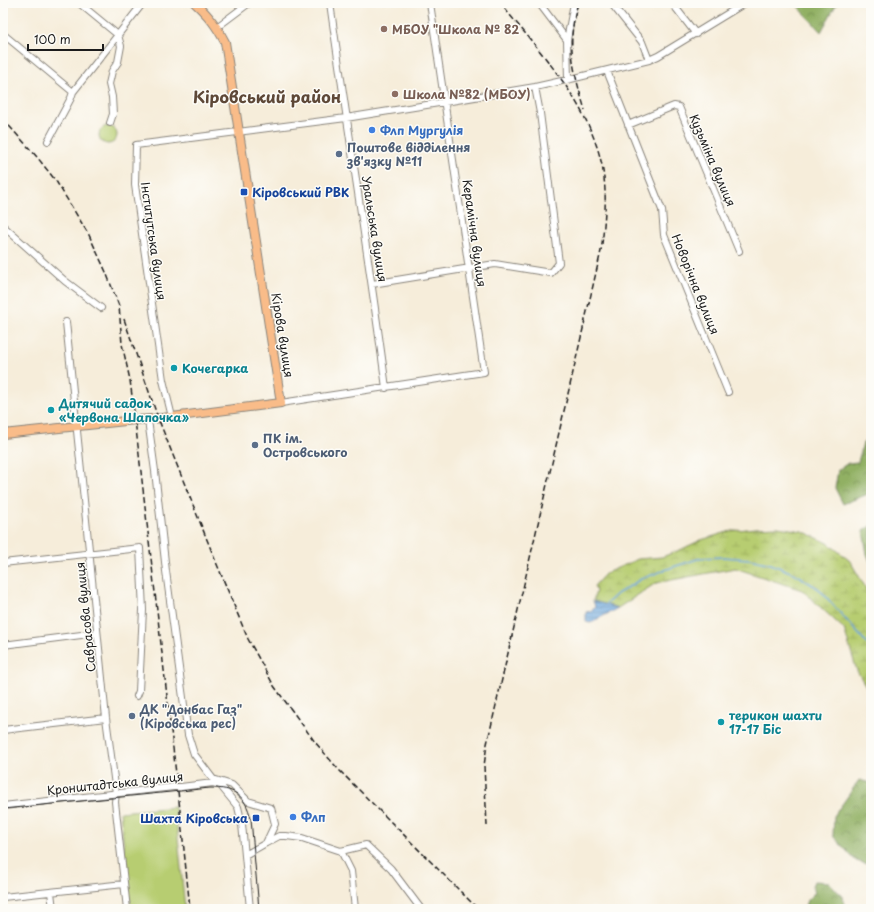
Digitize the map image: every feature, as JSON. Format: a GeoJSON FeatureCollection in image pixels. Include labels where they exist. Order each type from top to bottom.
{"type":"FeatureCollection","features":[{"type":"Feature","properties":{"kind":"main road","name":"Кірова вулиця"},"geometry":{"type":"LineString","coordinates":[[195,3],[206,13],[217,27],[225,42],[281,403]]}},
{"type":"Feature","properties":{"kind":"main road"},"geometry":{"type":"LineString","coordinates":[[3,434],[134,420],[172,418],[281,403]]}},
{"type":"Feature","properties":{"kind":"street"},"geometry":{"type":"LineString","coordinates":[[79,3],[118,35],[121,46],[118,62],[112,71],[109,84],[112,97],[113,114],[110,123]]}},
{"type":"Feature","properties":{"kind":"street"},"geometry":{"type":"LineString","coordinates":[[48,141],[73,92],[143,3]]}},
{"type":"Feature","properties":{"kind":"street"},"geometry":{"type":"LineString","coordinates":[[217,27],[249,3]]}},
{"type":"Feature","properties":{"kind":"street","name":"Уральська вулиця"},"geometry":{"type":"LineString","coordinates":[[330,3],[386,388]]}},
{"type":"Feature","properties":{"kind":"street","name":"Керамічна вулиця"},"geometry":{"type":"LineString","coordinates":[[386,388],[484,372],[430,3]]}},
{"type":"Feature","properties":{"kind":"street"},"geometry":{"type":"LineString","coordinates":[[539,3],[567,40]]}},
{"type":"Feature","properties":{"kind":"street"},"geometry":{"type":"LineString","coordinates":[[568,79],[567,40],[574,3]]}},
{"type":"Feature","properties":{"kind":"street"},"geometry":{"type":"LineString","coordinates":[[611,3],[642,42],[650,60]]}},
{"type":"Feature","properties":{"kind":"street"},"geometry":{"type":"LineString","coordinates":[[672,3],[696,34]]}},
{"type":"Feature","properties":{"kind":"street"},"geometry":{"type":"LineString","coordinates":[[239,132],[346,118],[445,102],[535,87],[607,71],[650,60],[696,34],[737,5],[745,3]]}},
{"type":"Feature","properties":{"kind":"street"},"geometry":{"type":"LineString","coordinates":[[3,34],[73,92]]}},
{"type":"Feature","properties":{"kind":"street","name":"Новорічна вулиця"},"geometry":{"type":"LineString","coordinates":[[607,71],[662,210],[664,235],[728,392]]}},
{"type":"Feature","properties":{"kind":"street"},"geometry":{"type":"LineString","coordinates":[[372,284],[495,264],[551,273],[558,263],[540,113],[535,87]]}},
{"type":"Feature","properties":{"kind":"street","name":"Кузьміна вулиця"},"geometry":{"type":"LineString","coordinates":[[628,125],[674,106],[679,107],[739,251]]}},
{"type":"Feature","properties":{"kind":"street","name":"Інститутська вулиця"},"geometry":{"type":"LineString","coordinates":[[172,418],[163,380],[134,185],[136,145],[239,132]]}},
{"type":"Feature","properties":{"kind":"street"},"geometry":{"type":"LineString","coordinates":[[3,226],[65,281],[101,308]]}},
{"type":"Feature","properties":{"kind":"street","name":"Саврасова вулиця"},"geometry":{"type":"LineString","coordinates":[[66,322],[97,632],[116,793],[115,802],[127,909]]}},
{"type":"Feature","properties":{"kind":"street"},"geometry":{"type":"LineString","coordinates":[[281,403],[386,388]]}},
{"type":"Feature","properties":{"kind":"street"},"geometry":{"type":"LineString","coordinates":[[148,420],[188,735],[194,754],[213,779],[232,785],[248,801],[271,808],[275,824],[266,843]]}},
{"type":"Feature","properties":{"kind":"street"},"geometry":{"type":"LineString","coordinates":[[3,563],[140,548],[143,610],[139,691],[137,696]]}},
{"type":"Feature","properties":{"kind":"street"},"geometry":{"type":"LineString","coordinates":[[3,645],[97,632]]}},
{"type":"Feature","properties":{"kind":"street"},"geometry":{"type":"LineString","coordinates":[[3,730],[106,718]]}},
{"type":"Feature","properties":{"kind":"street","name":"Кронштадтська вулиця"},"geometry":{"type":"LineString","coordinates":[[3,806],[213,783],[220,786],[238,807],[242,824],[245,855]]}},
{"type":"Feature","properties":{"kind":"street"},"geometry":{"type":"LineString","coordinates":[[250,909],[245,855],[279,836],[302,838],[341,851],[366,845],[391,869],[420,909]]}},
{"type":"Feature","properties":{"kind":"street"},"geometry":{"type":"LineString","coordinates":[[341,851],[351,871],[355,909]]}},
{"type":"Feature","properties":{"kind":"street"},"geometry":{"type":"LineString","coordinates":[[3,896],[124,884]]}},
{"type":"Feature","properties":{"kind":"street"},"geometry":{"type":"LineString","coordinates":[[51,892],[53,909]]}},
{"type":"Feature","properties":{"kind":"green space"},"geometry":{"type":"Polygon","coordinates":[[[795,3],[837,3],[821,32],[795,3]]]}},
{"type":"Feature","properties":{"kind":"green space"},"geometry":{"type":"Polygon","coordinates":[[[108,126],[114,129],[117,135],[114,141],[108,144],[102,141],[99,135],[102,129],[108,126]]]}},
{"type":"Feature","properties":{"kind":"green space"},"geometry":{"type":"Polygon","coordinates":[[[871,438],[871,478],[868,494],[843,504],[835,488],[838,470],[848,463],[858,462],[863,443],[871,438]]]}},
{"type":"Feature","properties":{"kind":"green space"},"geometry":{"type":"Polygon","coordinates":[[[870,526],[871,564],[867,554],[863,531],[870,526]]]}},
{"type":"Feature","properties":{"kind":"green space"},"geometry":{"type":"Polygon","coordinates":[[[778,527],[802,531],[828,543],[850,561],[871,597],[871,695],[857,671],[844,629],[802,590],[735,568],[656,583],[618,608],[593,601],[596,591],[594,586],[606,573],[638,559],[662,557],[701,540],[731,531],[778,527]]]}},
{"type":"Feature","properties":{"kind":"green space"},"geometry":{"type":"Polygon","coordinates":[[[859,780],[871,783],[871,865],[856,861],[833,836],[834,816],[859,780]]]}},
{"type":"Feature","properties":{"kind":"green space"},"geometry":{"type":"Polygon","coordinates":[[[175,807],[185,909],[131,909],[120,812],[175,807]]]}},
{"type":"Feature","properties":{"kind":"green space"},"geometry":{"type":"Polygon","coordinates":[[[814,881],[829,882],[843,898],[845,906],[843,909],[808,909],[805,906],[807,900],[815,892],[812,886],[814,881]]]}},
{"type":"Feature","properties":{"kind":"water"},"geometry":{"type":"Polygon","coordinates":[[[593,601],[618,608],[590,623],[586,622],[586,612],[591,611],[595,606],[593,601]]]}},
{"type":"Feature","properties":{"kind":"waterway"},"geometry":{"type":"LineString","coordinates":[[606,604],[617,594],[641,579],[701,558],[723,557],[749,559],[771,564],[795,574],[819,589],[871,648]]}},
{"type":"Feature","properties":{"kind":"tram line"},"geometry":{"type":"LineString","coordinates":[[3,809],[210,788],[232,791],[242,798],[251,819],[259,909]]}},
{"type":"Feature","properties":{"kind":"railway"},"geometry":{"type":"LineString","coordinates":[[487,826],[484,766],[487,744],[601,251],[605,206],[605,183],[601,161],[594,138],[584,117],[573,96],[560,77],[500,3]]}},
{"type":"Feature","properties":{"kind":"railway"},"geometry":{"type":"LineString","coordinates":[[578,3],[572,31],[572,57],[585,110]]}},
{"type":"Feature","properties":{"kind":"railway"},"geometry":{"type":"LineString","coordinates":[[3,119],[56,181],[89,235],[106,272],[119,306],[122,344],[130,380],[135,420],[178,791],[190,909]]}},
{"type":"Feature","properties":{"kind":"railway"},"geometry":{"type":"LineString","coordinates":[[124,319],[158,418],[216,562],[248,639],[274,686],[315,742],[338,769],[478,909]]}},
{"type":"Feature","properties":{"kind":"place","name":"МБОУ \"Школа № 82"},"geometry":{"type":"Point","coordinates":[384,29]}},
{"type":"Feature","properties":{"kind":"place","name":"Школа №82 (МБОУ)"},"geometry":{"type":"Point","coordinates":[395,94]}},
{"type":"Feature","properties":{"kind":"place","name":"Флп Мургулія"},"geometry":{"type":"Point","coordinates":[372,130]}},
{"type":"Feature","properties":{"kind":"place","name":"Поштове відділення зв'язку №11"},"geometry":{"type":"Point","coordinates":[339,154]}},
{"type":"Feature","properties":{"kind":"place","name":"Кіровський РВК"},"geometry":{"type":"Point","coordinates":[244,192]}},
{"type":"Feature","properties":{"kind":"place","name":"Кочегарка"},"geometry":{"type":"Point","coordinates":[174,368]}},
{"type":"Feature","properties":{"kind":"place","name":"Дитячий садок «Червона Шапочка»"},"geometry":{"type":"Point","coordinates":[51,410]}},
{"type":"Feature","properties":{"kind":"place","name":"ПК ім. Островського"},"geometry":{"type":"Point","coordinates":[255,445]}},
{"type":"Feature","properties":{"kind":"place","name":"ДК \"Донбас Газ\" (Кіровська рес)"},"geometry":{"type":"Point","coordinates":[132,716]}},
{"type":"Feature","properties":{"kind":"place","name":"терикон шахти 17-17 Біс"},"geometry":{"type":"Point","coordinates":[721,722]}},
{"type":"Feature","properties":{"kind":"place","name":"Флп"},"geometry":{"type":"Point","coordinates":[293,817]}},
{"type":"Feature","properties":{"kind":"place","name":"Шахта Кіровська"},"geometry":{"type":"Point","coordinates":[256,818]}},
{"type":"Feature","properties":{"kind":"district","name":"Кіровський район"},"geometry":{"type":"Point","coordinates":[267,96]}}]}
